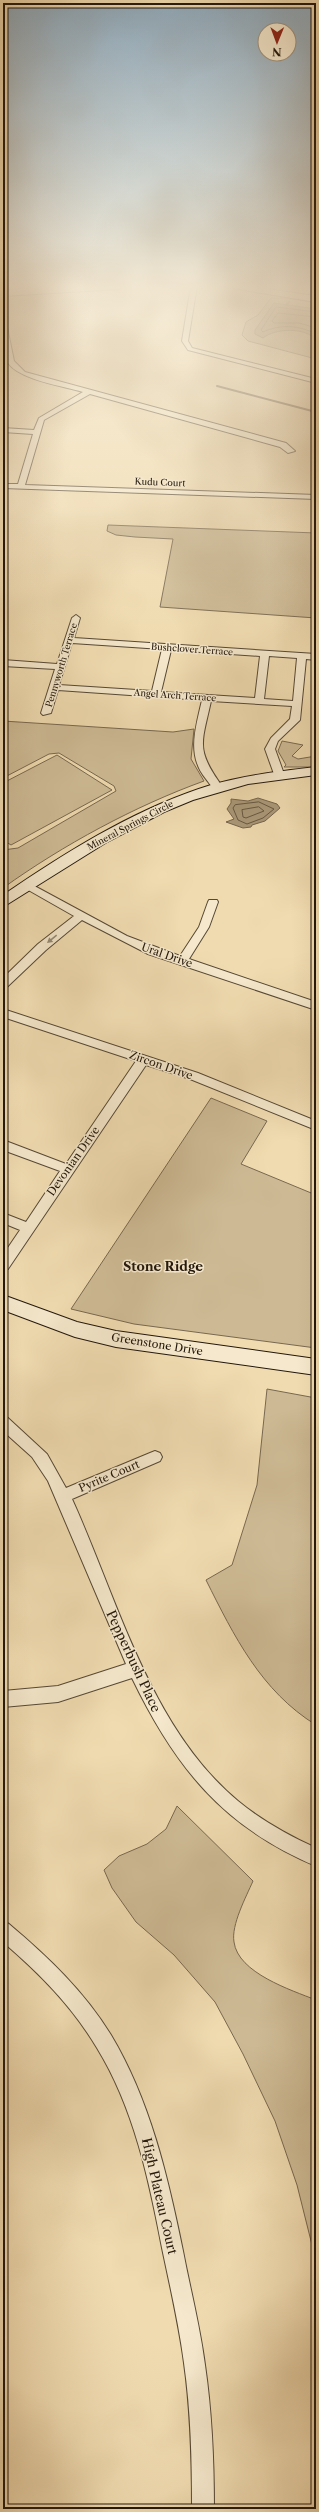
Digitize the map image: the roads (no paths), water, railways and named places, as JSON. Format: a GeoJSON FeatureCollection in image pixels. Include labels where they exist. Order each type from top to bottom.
{"type":"FeatureCollection","features":[{"type":"Feature","properties":{"kind":"street"},"geometry":{"type":"LineString","coordinates":[[21,486],[41,419],[67,403]]}},
{"type":"Feature","properties":{"kind":"street"},"geometry":{"type":"LineString","coordinates":[[137,403],[284,444],[291,451]]}},
{"type":"Feature","properties":{"kind":"street"},"geometry":{"type":"LineString","coordinates":[[3,430],[36,432]]}},
{"type":"Feature","properties":{"kind":"street","name":"Kudu Court"},"geometry":{"type":"LineString","coordinates":[[3,486],[316,497]]}},
{"type":"Feature","properties":{"kind":"street","name":"Pennyworth Terrace"},"geometry":{"type":"LineString","coordinates":[[46,713],[76,618]]}},
{"type":"Feature","properties":{"kind":"street","name":"Bushclover Terrace"},"geometry":{"type":"LineString","coordinates":[[68,640],[316,657]]}},
{"type":"Feature","properties":{"kind":"street"},"geometry":{"type":"LineString","coordinates":[[156,694],[167,647]]}},
{"type":"Feature","properties":{"kind":"street"},"geometry":{"type":"LineString","coordinates":[[259,701],[265,654]]}},
{"type":"Feature","properties":{"kind":"street"},"geometry":{"type":"LineString","coordinates":[[279,774],[270,753],[271,746],[277,737],[293,723],[296,716],[302,656]]}},
{"type":"Feature","properties":{"kind":"street"},"geometry":{"type":"LineString","coordinates":[[3,663],[60,667]]}},
{"type":"Feature","properties":{"kind":"street","name":"Angel Arch Terrace"},"geometry":{"type":"LineString","coordinates":[[54,687],[296,704]]}},
{"type":"Feature","properties":{"kind":"street"},"geometry":{"type":"LineString","coordinates":[[207,698],[197,751],[204,773],[217,786]]}},
{"type":"Feature","properties":{"kind":"street","name":"Mineral Springs Circle"},"geometry":{"type":"LineString","coordinates":[[3,902],[27,885],[154,810],[217,786],[279,774],[316,771]]}},
{"type":"Feature","properties":{"kind":"street","name":"Ural Drive"},"geometry":{"type":"LineString","coordinates":[[27,885],[123,938],[316,1006]]}},
{"type":"Feature","properties":{"kind":"street"},"geometry":{"type":"LineString","coordinates":[[183,960],[204,927],[213,902]]}},
{"type":"Feature","properties":{"kind":"street"},"geometry":{"type":"LineString","coordinates":[[3,984],[42,947],[82,915]]}},
{"type":"Feature","properties":{"kind":"street","name":"Zircon Drive"},"geometry":{"type":"LineString","coordinates":[[3,1013],[194,1076],[316,1126]]}},
{"type":"Feature","properties":{"kind":"street","name":"Devonian Drive"},"geometry":{"type":"LineString","coordinates":[[3,1265],[67,1169],[144,1059]]}},
{"type":"Feature","properties":{"kind":"street"},"geometry":{"type":"LineString","coordinates":[[3,1145],[67,1169]]}},
{"type":"Feature","properties":{"kind":"street"},"geometry":{"type":"LineString","coordinates":[[3,1218],[28,1228]]}},
{"type":"Feature","properties":{"kind":"street","name":"Greenstone Drive"},"geometry":{"type":"LineString","coordinates":[[3,1302],[53,1322],[116,1339],[316,1367]]}},
{"type":"Feature","properties":{"kind":"street","name":"Pepperbush Place"},"geometry":{"type":"LineString","coordinates":[[3,1422],[45,1463],[63,1496],[135,1669],[161,1720],[198,1774],[218,1794],[258,1826],[281,1840],[316,1857]]}},
{"type":"Feature","properties":{"kind":"street","name":"Pyrite Court"},"geometry":{"type":"LineString","coordinates":[[63,1496],[155,1457]]}},
{"type":"Feature","properties":{"kind":"street"},"geometry":{"type":"LineString","coordinates":[[3,1699],[58,1694],[135,1669]]}},
{"type":"Feature","properties":{"kind":"street","name":"High Plateau Court"},"geometry":{"type":"LineString","coordinates":[[3,1930],[33,1953],[64,1985],[89,2018],[111,2053],[131,2092],[147,2135],[159,2180],[196,2374],[203,2446],[203,2509]]}},
{"type":"Feature","properties":{"kind":"water"},"geometry":{"type":"Polygon","coordinates":[[[258,798],[277,804],[280,808],[265,821],[252,825],[251,827],[243,828],[226,822],[234,819],[227,809],[231,803],[231,799],[248,801],[258,798]]]}},
{"type":"Feature","properties":{"kind":"waterway"},"geometry":{"type":"LineString","coordinates":[[283,403],[316,412]]}},
{"type":"Feature","properties":{"kind":"district","name":"Stone Ridge"},"geometry":{"type":"Point","coordinates":[163,1266]}}]}
